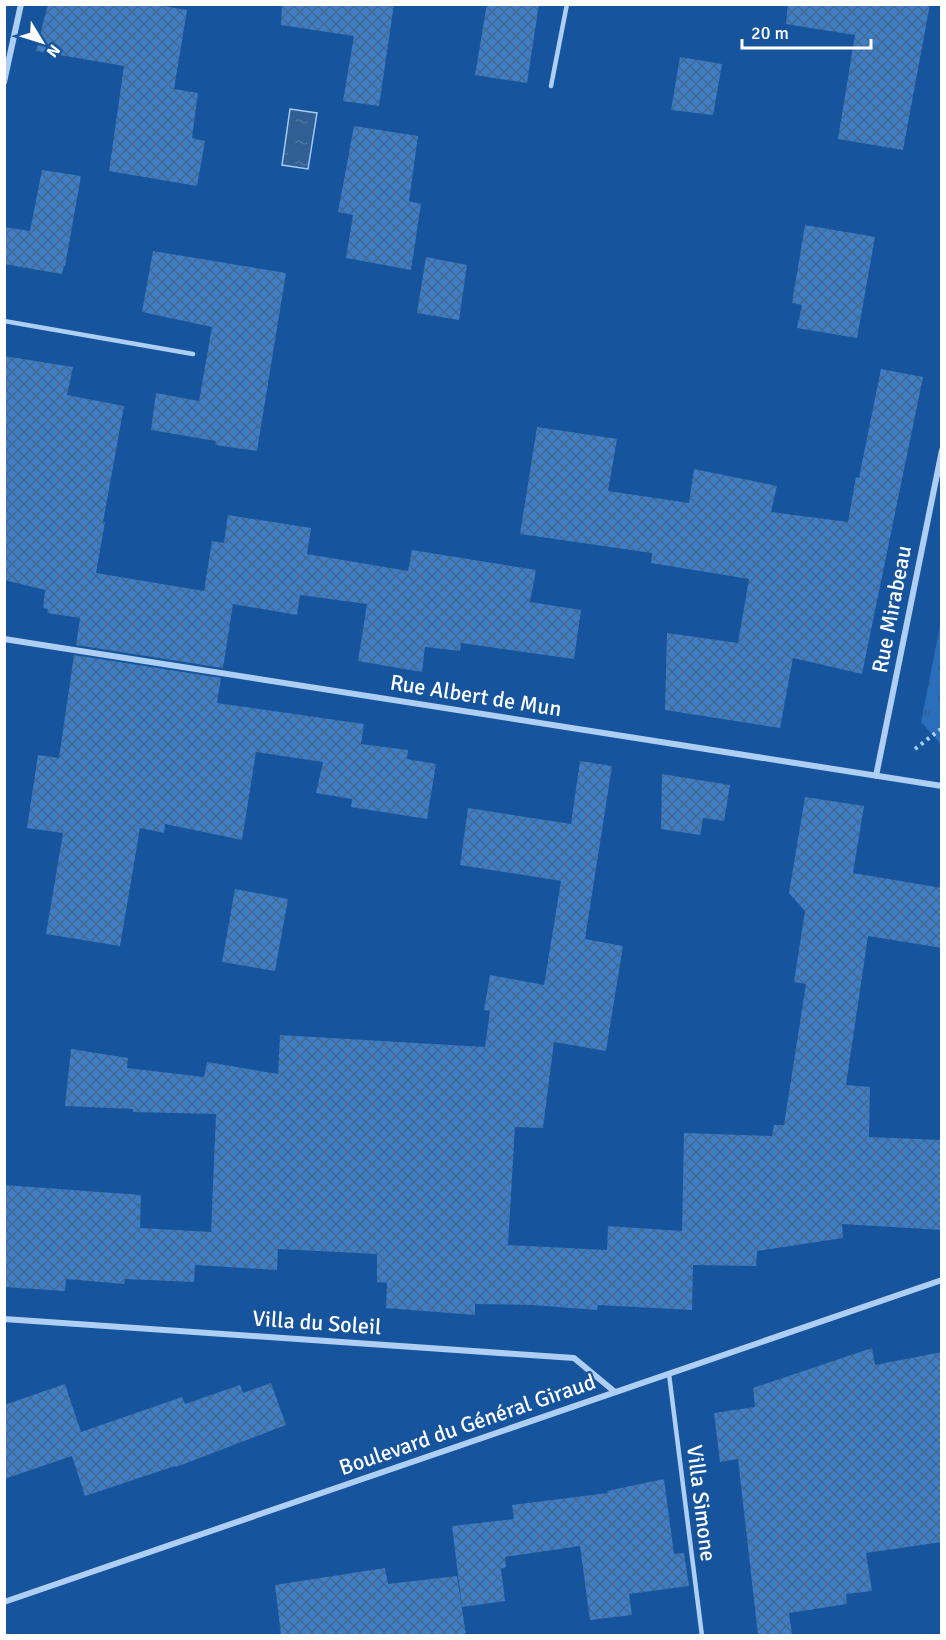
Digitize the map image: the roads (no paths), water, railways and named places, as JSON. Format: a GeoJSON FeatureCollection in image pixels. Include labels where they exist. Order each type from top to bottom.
{"type":"FeatureCollection","features":[{"type":"Feature","properties":{"kind":"street"},"geometry":{"type":"LineString","coordinates":[[4,82],[21,4]]}},
{"type":"Feature","properties":{"kind":"street","name":"Rue Mirabeau"},"geometry":{"type":"LineString","coordinates":[[876,776],[942,450]]}},
{"type":"Feature","properties":{"kind":"street","name":"Rue Albert de Mun"},"geometry":{"type":"LineString","coordinates":[[4,639],[942,786]]}},
{"type":"Feature","properties":{"kind":"street","name":"Boulevard du Général Giraud"},"geometry":{"type":"LineString","coordinates":[[4,1602],[942,1281]]}},
{"type":"Feature","properties":{"kind":"street","name":"Villa du Soleil"},"geometry":{"type":"LineString","coordinates":[[4,1319],[573,1358],[615,1392]]}},
{"type":"Feature","properties":{"kind":"lane"},"geometry":{"type":"LineString","coordinates":[[551,86],[567,4]]}},
{"type":"Feature","properties":{"kind":"lane"},"geometry":{"type":"LineString","coordinates":[[4,321],[193,354]]}},
{"type":"Feature","properties":{"kind":"lane","name":"Villa Simone"},"geometry":{"type":"LineString","coordinates":[[669,1374],[702,1635]]}},
{"type":"Feature","properties":{"kind":"water"},"geometry":{"type":"Polygon","coordinates":[[[290,109],[317,113],[308,169],[282,165],[290,109]]]}}]}
